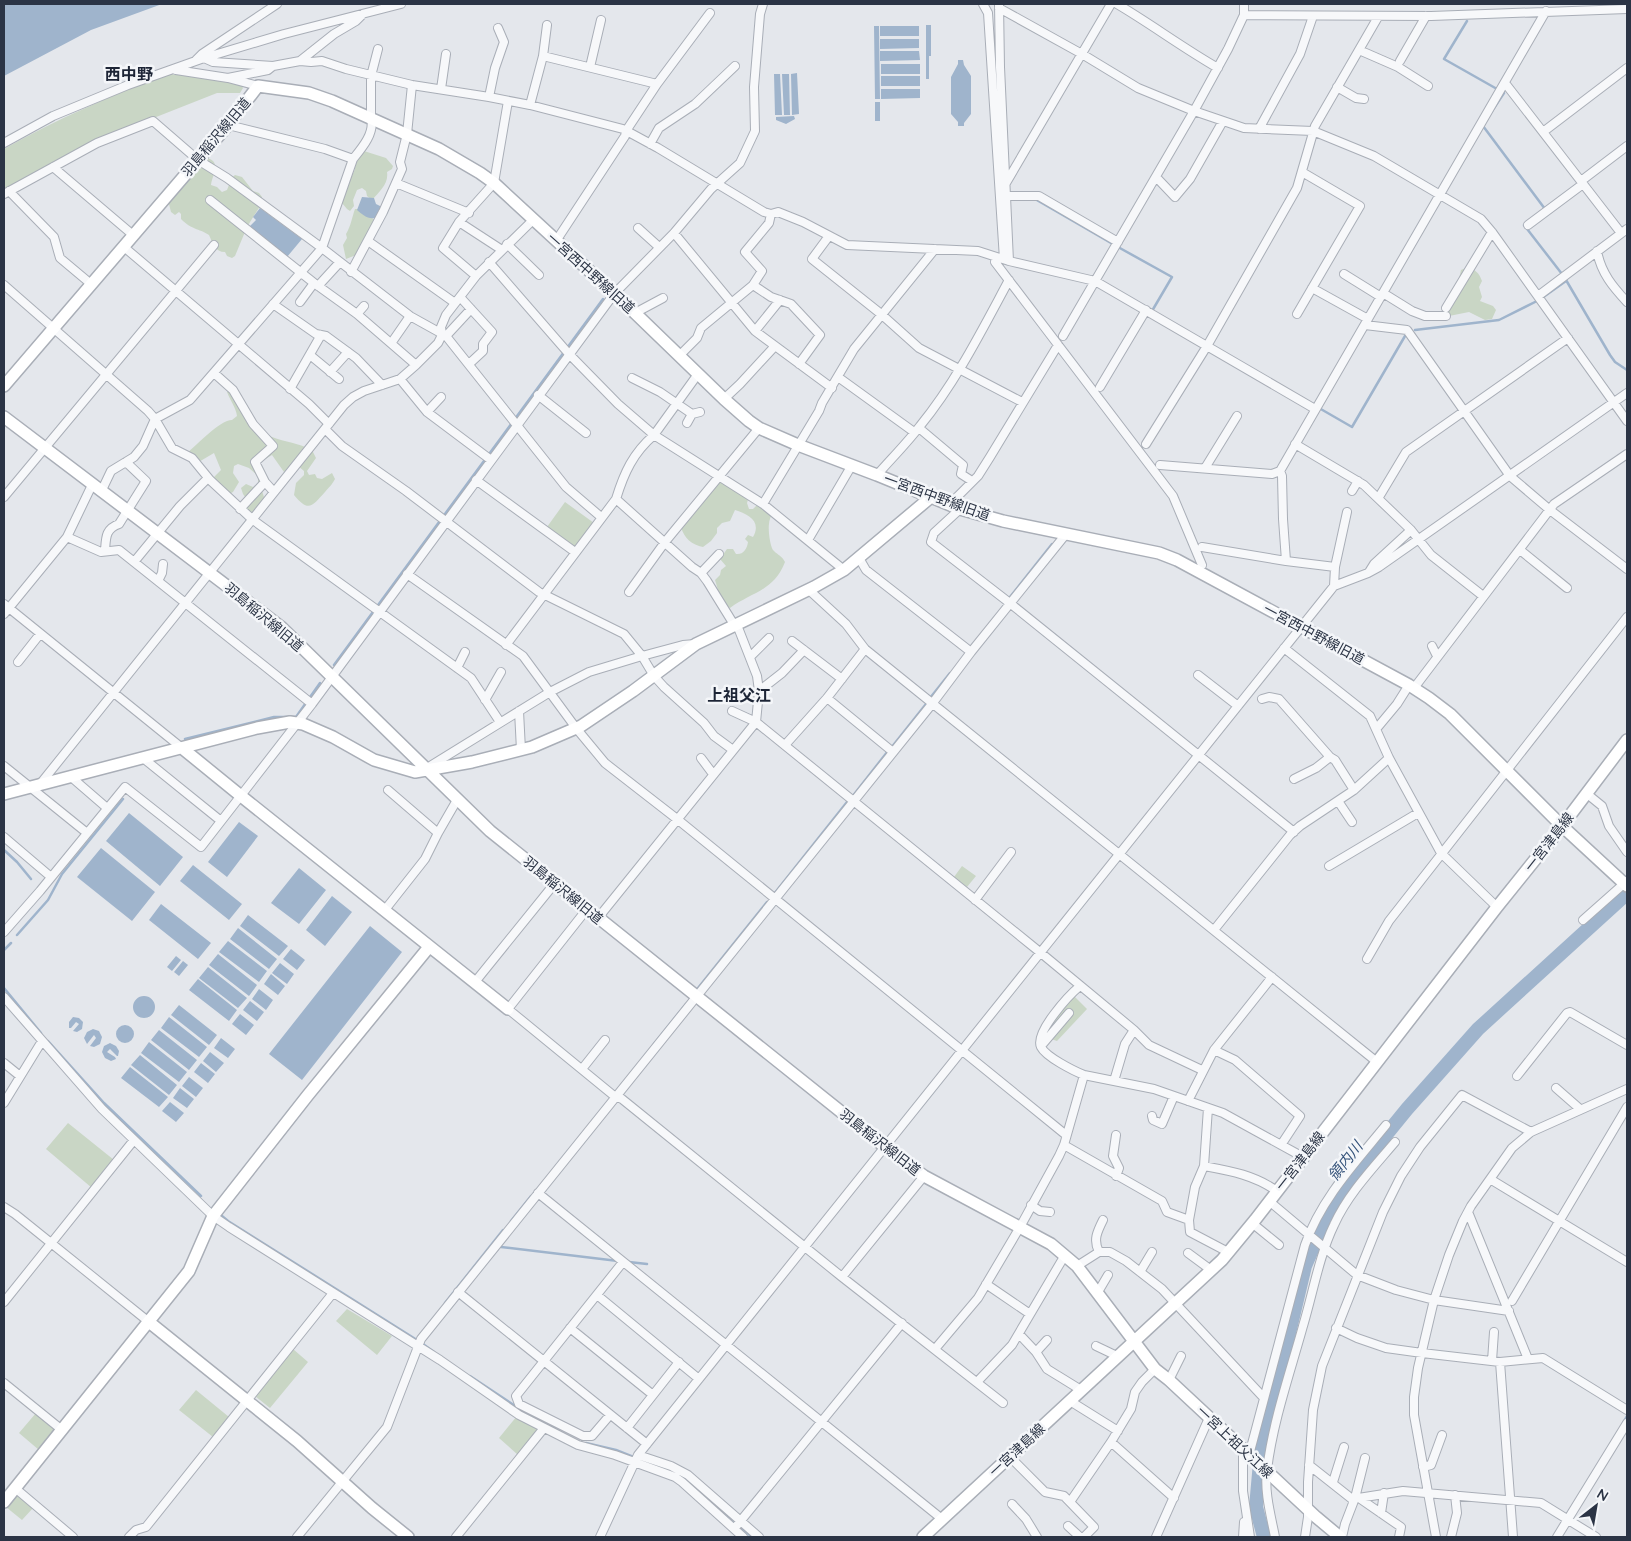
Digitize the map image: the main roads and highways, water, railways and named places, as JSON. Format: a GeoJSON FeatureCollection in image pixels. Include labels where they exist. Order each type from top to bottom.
{"type":"FeatureCollection","features":[{"type":"Feature","properties":{"kind":"water"},"geometry":{"type":"Polygon","coordinates":[[[4,4],[162,4],[91,30],[4,76],[4,4]]]}},
{"type":"Feature","properties":{"kind":"water"},"geometry":{"type":"Polygon","coordinates":[[[926,25],[931,25],[929,79],[926,79],[926,25]]]}},
{"type":"Feature","properties":{"kind":"water"},"geometry":{"type":"Polygon","coordinates":[[[874,26],[879,26],[880,99],[875,99],[874,26]]]}},
{"type":"Feature","properties":{"kind":"water"},"geometry":{"type":"Polygon","coordinates":[[[880,26],[919,26],[919,36],[880,36],[880,26]]]}},
{"type":"Feature","properties":{"kind":"water"},"geometry":{"type":"Polygon","coordinates":[[[880,39],[919,39],[919,48],[880,49],[880,39]]]}},
{"type":"Feature","properties":{"kind":"water"},"geometry":{"type":"Polygon","coordinates":[[[880,51],[919,51],[920,60],[880,61],[880,51]]]}},
{"type":"Feature","properties":{"kind":"water"},"geometry":{"type":"Polygon","coordinates":[[[958,60],[963,60],[971,76],[971,114],[964,123],[964,126],[958,126],[958,122],[951,114],[951,77],[958,64],[958,60]]]}},
{"type":"Feature","properties":{"kind":"water"},"geometry":{"type":"Polygon","coordinates":[[[881,64],[920,64],[920,74],[881,74],[881,64]]]}},
{"type":"Feature","properties":{"kind":"water"},"geometry":{"type":"Polygon","coordinates":[[[797,73],[799,114],[792,115],[791,74],[797,73]]]}},
{"type":"Feature","properties":{"kind":"water"},"geometry":{"type":"Polygon","coordinates":[[[774,74],[780,74],[782,115],[775,115],[774,74]]]}},
{"type":"Feature","properties":{"kind":"water"},"geometry":{"type":"Polygon","coordinates":[[[782,74],[789,74],[790,115],[784,115],[782,74]]]}},
{"type":"Feature","properties":{"kind":"water"},"geometry":{"type":"Polygon","coordinates":[[[881,76],[920,76],[920,86],[881,86],[881,76]]]}},
{"type":"Feature","properties":{"kind":"water"},"geometry":{"type":"Polygon","coordinates":[[[881,89],[920,89],[920,98],[881,99],[881,89]]]}},
{"type":"Feature","properties":{"kind":"water"},"geometry":{"type":"Polygon","coordinates":[[[875,102],[880,102],[880,121],[875,121],[875,102]]]}},
{"type":"Feature","properties":{"kind":"water"},"geometry":{"type":"Polygon","coordinates":[[[794,116],[795,119],[786,124],[776,120],[776,117],[794,116]]]}},
{"type":"Feature","properties":{"kind":"water"},"geometry":{"type":"Polygon","coordinates":[[[362,197],[374,198],[381,210],[378,217],[369,218],[357,210],[362,197]]]}},
{"type":"Feature","properties":{"kind":"water"},"geometry":{"type":"Polygon","coordinates":[[[260,208],[302,239],[287,257],[249,227],[256,220],[253,217],[260,208]]]}},
{"type":"Feature","properties":{"kind":"water"},"geometry":{"type":"Polygon","coordinates":[[[129,813],[183,857],[160,886],[106,841],[129,813]]]}},
{"type":"Feature","properties":{"kind":"water"},"geometry":{"type":"Polygon","coordinates":[[[239,822],[258,836],[227,877],[208,862],[239,822]]]}},
{"type":"Feature","properties":{"kind":"water"},"geometry":{"type":"Polygon","coordinates":[[[101,848],[155,892],[132,921],[77,877],[101,848]]]}},
{"type":"Feature","properties":{"kind":"water"},"geometry":{"type":"Polygon","coordinates":[[[193,865],[242,904],[229,920],[180,881],[193,865]]]}},
{"type":"Feature","properties":{"kind":"water"},"geometry":{"type":"Polygon","coordinates":[[[299,868],[326,890],[299,924],[271,903],[299,868]]]}},
{"type":"Feature","properties":{"kind":"water"},"geometry":{"type":"Polygon","coordinates":[[[332,896],[352,912],[325,946],[306,930],[332,896]]]}},
{"type":"Feature","properties":{"kind":"water"},"geometry":{"type":"Polygon","coordinates":[[[161,904],[211,943],[198,959],[149,920],[161,904]]]}},
{"type":"Feature","properties":{"kind":"water"},"geometry":{"type":"Polygon","coordinates":[[[248,915],[288,946],[279,956],[240,926],[248,915]]]}},
{"type":"Feature","properties":{"kind":"water"},"geometry":{"type":"Polygon","coordinates":[[[370,926],[402,952],[302,1080],[269,1054],[370,926]]]}},
{"type":"Feature","properties":{"kind":"water"},"geometry":{"type":"Polygon","coordinates":[[[238,928],[277,959],[269,969],[230,939],[238,928]]]}},
{"type":"Feature","properties":{"kind":"water"},"geometry":{"type":"Polygon","coordinates":[[[228,941],[267,971],[259,982],[219,952],[228,941]]]}},
{"type":"Feature","properties":{"kind":"water"},"geometry":{"type":"Polygon","coordinates":[[[291,949],[305,960],[297,970],[283,959],[291,949]]]}},
{"type":"Feature","properties":{"kind":"water"},"geometry":{"type":"Polygon","coordinates":[[[218,954],[257,985],[249,996],[209,965],[218,954]]]}},
{"type":"Feature","properties":{"kind":"water"},"geometry":{"type":"Polygon","coordinates":[[[176,956],[181,960],[172,971],[167,967],[176,956]]]}},
{"type":"Feature","properties":{"kind":"water"},"geometry":{"type":"Polygon","coordinates":[[[183,961],[188,965],[179,976],[174,972],[183,961]]]}},
{"type":"Feature","properties":{"kind":"water"},"geometry":{"type":"Polygon","coordinates":[[[280,963],[294,974],[287,984],[272,973],[280,963]]]}},
{"type":"Feature","properties":{"kind":"water"},"geometry":{"type":"Polygon","coordinates":[[[208,967],[247,998],[238,1008],[199,978],[208,967]]]}},
{"type":"Feature","properties":{"kind":"water"},"geometry":{"type":"Polygon","coordinates":[[[271,974],[285,986],[278,995],[264,984],[271,974]]]}},
{"type":"Feature","properties":{"kind":"water"},"geometry":{"type":"Polygon","coordinates":[[[198,979],[237,1010],[229,1021],[189,990],[198,979]]]}},
{"type":"Feature","properties":{"kind":"water"},"geometry":{"type":"Polygon","coordinates":[[[259,989],[273,1000],[266,1010],[252,999],[259,989]]]}},
{"type":"Feature","properties":{"kind":"water"},"geometry":{"type":"Polygon","coordinates":[[[140,996],[148,996],[155,1003],[155,1011],[148,1018],[140,1018],[133,1011],[133,1003],[140,996]]]}},
{"type":"Feature","properties":{"kind":"water"},"geometry":{"type":"Polygon","coordinates":[[[250,1001],[264,1012],[257,1021],[243,1010],[250,1001]]]}},
{"type":"Feature","properties":{"kind":"water"},"geometry":{"type":"Polygon","coordinates":[[[179,1005],[217,1035],[209,1045],[171,1015],[179,1005]]]}},
{"type":"Feature","properties":{"kind":"water"},"geometry":{"type":"Polygon","coordinates":[[[240,1014],[254,1025],[246,1035],[232,1024],[240,1014]]]}},
{"type":"Feature","properties":{"kind":"water"},"geometry":{"type":"Polygon","coordinates":[[[73,1017],[79,1018],[83,1022],[82,1029],[77,1032],[73,1031],[79,1024],[76,1022],[69,1028],[69,1022],[73,1017]]]}},
{"type":"Feature","properties":{"kind":"water"},"geometry":{"type":"Polygon","coordinates":[[[169,1017],[207,1047],[199,1057],[161,1028],[169,1017]]]}},
{"type":"Feature","properties":{"kind":"water"},"geometry":{"type":"Polygon","coordinates":[[[125,1025],[131,1028],[134,1034],[131,1040],[125,1043],[119,1040],[116,1034],[119,1028],[125,1025]]]}},
{"type":"Feature","properties":{"kind":"water"},"geometry":{"type":"Polygon","coordinates":[[[93,1029],[99,1031],[102,1037],[100,1044],[94,1047],[90,1046],[96,1038],[94,1035],[87,1044],[84,1038],[87,1032],[93,1029]]]}},
{"type":"Feature","properties":{"kind":"water"},"geometry":{"type":"Polygon","coordinates":[[[159,1030],[197,1060],[189,1070],[151,1040],[159,1030]]]}},
{"type":"Feature","properties":{"kind":"water"},"geometry":{"type":"Polygon","coordinates":[[[221,1038],[235,1049],[228,1058],[214,1048],[221,1038]]]}},
{"type":"Feature","properties":{"kind":"water"},"geometry":{"type":"Polygon","coordinates":[[[149,1042],[187,1072],[179,1082],[141,1053],[149,1042]]]}},
{"type":"Feature","properties":{"kind":"water"},"geometry":{"type":"Polygon","coordinates":[[[110,1043],[116,1046],[119,1051],[118,1056],[110,1049],[107,1052],[116,1059],[111,1061],[105,1058],[102,1052],[104,1046],[110,1043]]]}},
{"type":"Feature","properties":{"kind":"water"},"geometry":{"type":"Polygon","coordinates":[[[210,1052],[224,1063],[216,1072],[203,1061],[210,1052]]]}},
{"type":"Feature","properties":{"kind":"water"},"geometry":{"type":"Polygon","coordinates":[[[140,1055],[177,1085],[169,1095],[131,1065],[140,1055]]]}},
{"type":"Feature","properties":{"kind":"water"},"geometry":{"type":"Polygon","coordinates":[[[201,1063],[215,1074],[208,1083],[194,1072],[201,1063]]]}},
{"type":"Feature","properties":{"kind":"water"},"geometry":{"type":"Polygon","coordinates":[[[130,1067],[168,1097],[159,1107],[121,1078],[130,1067]]]}},
{"type":"Feature","properties":{"kind":"water"},"geometry":{"type":"Polygon","coordinates":[[[189,1077],[203,1088],[196,1097],[182,1086],[189,1077]]]}},
{"type":"Feature","properties":{"kind":"water"},"geometry":{"type":"Polygon","coordinates":[[[180,1088],[194,1099],[187,1108],[173,1098],[180,1088]]]}},
{"type":"Feature","properties":{"kind":"water"},"geometry":{"type":"Polygon","coordinates":[[[170,1102],[184,1113],[176,1122],[162,1111],[170,1102]]]}},
{"type":"Feature","properties":{"kind":"waterway"},"geometry":{"type":"LineString","coordinates":[[1467,21],[1444,59],[1497,89]]}},
{"type":"Feature","properties":{"kind":"waterway"},"geometry":{"type":"LineString","coordinates":[[1492,111],[1504,93]]}},
{"type":"Feature","properties":{"kind":"waterway"},"geometry":{"type":"LineString","coordinates":[[1483,126],[1545,209]]}},
{"type":"Feature","properties":{"kind":"waterway"},"geometry":{"type":"LineString","coordinates":[[1035,199],[1111,243]]}},
{"type":"Feature","properties":{"kind":"waterway"},"geometry":{"type":"LineString","coordinates":[[1527,223],[1524,225],[1562,274]]}},
{"type":"Feature","properties":{"kind":"waterway"},"geometry":{"type":"LineString","coordinates":[[1118,247],[1172,277],[1153,312]]}},
{"type":"Feature","properties":{"kind":"waterway"},"geometry":{"type":"LineString","coordinates":[[1566,280],[1610,355],[1615,362],[1627,370]]}},
{"type":"Feature","properties":{"kind":"waterway"},"geometry":{"type":"LineString","coordinates":[[1542,298],[1566,281]]}},
{"type":"Feature","properties":{"kind":"waterway"},"geometry":{"type":"LineString","coordinates":[[334,665],[603,299]]}},
{"type":"Feature","properties":{"kind":"waterway"},"geometry":{"type":"LineString","coordinates":[[1415,330],[1499,320],[1537,301]]}},
{"type":"Feature","properties":{"kind":"waterway"},"geometry":{"type":"LineString","coordinates":[[1319,408],[1352,427],[1405,336]]}},
{"type":"Feature","properties":{"kind":"waterway"},"geometry":{"type":"LineString","coordinates":[[1010,597],[1052,544]]}},
{"type":"Feature","properties":{"kind":"waterway"},"geometry":{"type":"LineString","coordinates":[[930,698],[950,673]]}},
{"type":"Feature","properties":{"kind":"waterway"},"geometry":{"type":"LineString","coordinates":[[185,739],[274,717],[296,717],[320,683]]}},
{"type":"Feature","properties":{"kind":"waterway"},"geometry":{"type":"LineString","coordinates":[[891,748],[926,704]]}},
{"type":"Feature","properties":{"kind":"waterway"},"geometry":{"type":"LineString","coordinates":[[852,797],[888,751]]}},
{"type":"Feature","properties":{"kind":"waterway"},"geometry":{"type":"LineString","coordinates":[[17,935],[48,900],[62,874],[123,799]]}},
{"type":"Feature","properties":{"kind":"waterway"},"geometry":{"type":"LineString","coordinates":[[774,894],[847,802]]}},
{"type":"Feature","properties":{"kind":"waterway"},"geometry":{"type":"LineString","coordinates":[[4,850],[31,879]]}},
{"type":"Feature","properties":{"kind":"waterway","name":"領内川"},"geometry":{"type":"LineString","coordinates":[[1264,1537],[1256,1507],[1261,1451],[1305,1266],[1322,1227],[1345,1185],[1407,1109],[1478,1029],[1623,897],[1627,896]]}},
{"type":"Feature","properties":{"kind":"waterway"},"geometry":{"type":"LineString","coordinates":[[698,988],[767,902]]}},
{"type":"Feature","properties":{"kind":"waterway"},"geometry":{"type":"LineString","coordinates":[[4,950],[11,943]]}},
{"type":"Feature","properties":{"kind":"waterway"},"geometry":{"type":"LineString","coordinates":[[4,988],[41,1033]]}},
{"type":"Feature","properties":{"kind":"waterway"},"geometry":{"type":"LineString","coordinates":[[654,1044],[686,1004]]}},
{"type":"Feature","properties":{"kind":"waterway"},"geometry":{"type":"LineString","coordinates":[[48,1041],[104,1103],[201,1196]]}},
{"type":"Feature","properties":{"kind":"waterway"},"geometry":{"type":"LineString","coordinates":[[511,1221],[531,1196]]}},
{"type":"Feature","properties":{"kind":"waterway"},"geometry":{"type":"LineString","coordinates":[[222,1216],[417,1340]]}},
{"type":"Feature","properties":{"kind":"waterway"},"geometry":{"type":"LineString","coordinates":[[445,1303],[503,1230]]}},
{"type":"Feature","properties":{"kind":"waterway"},"geometry":{"type":"LineString","coordinates":[[501,1247],[618,1261]]}},
{"type":"Feature","properties":{"kind":"waterway"},"geometry":{"type":"LineString","coordinates":[[629,1262],[647,1264]]}},
{"type":"Feature","properties":{"kind":"waterway"},"geometry":{"type":"LineString","coordinates":[[423,1344],[434,1352]]}},
{"type":"Feature","properties":{"kind":"waterway"},"geometry":{"type":"LineString","coordinates":[[470,1376],[532,1417]]}},
{"type":"Feature","properties":{"kind":"waterway"},"geometry":{"type":"LineString","coordinates":[[1623,1423],[1627,1416]]}},
{"type":"Feature","properties":{"kind":"waterway"},"geometry":{"type":"LineString","coordinates":[[586,1443],[616,1450],[636,1458]]}},
{"type":"Feature","properties":{"kind":"waterway"},"geometry":{"type":"LineString","coordinates":[[662,1468],[676,1472]]}},
{"type":"Feature","properties":{"kind":"waterway"},"geometry":{"type":"LineString","coordinates":[[680,1475],[737,1523]]}},
{"type":"Feature","properties":{"kind":"waterway"},"geometry":{"type":"LineString","coordinates":[[742,1528],[752,1537]]}},
{"type":"Feature","properties":{"kind":"district","name":"西中野"},"geometry":{"type":"Point","coordinates":[129,74]}},
{"type":"Feature","properties":{"kind":"district","name":"上祖父江"},"geometry":{"type":"Point","coordinates":[739,695]}}]}
